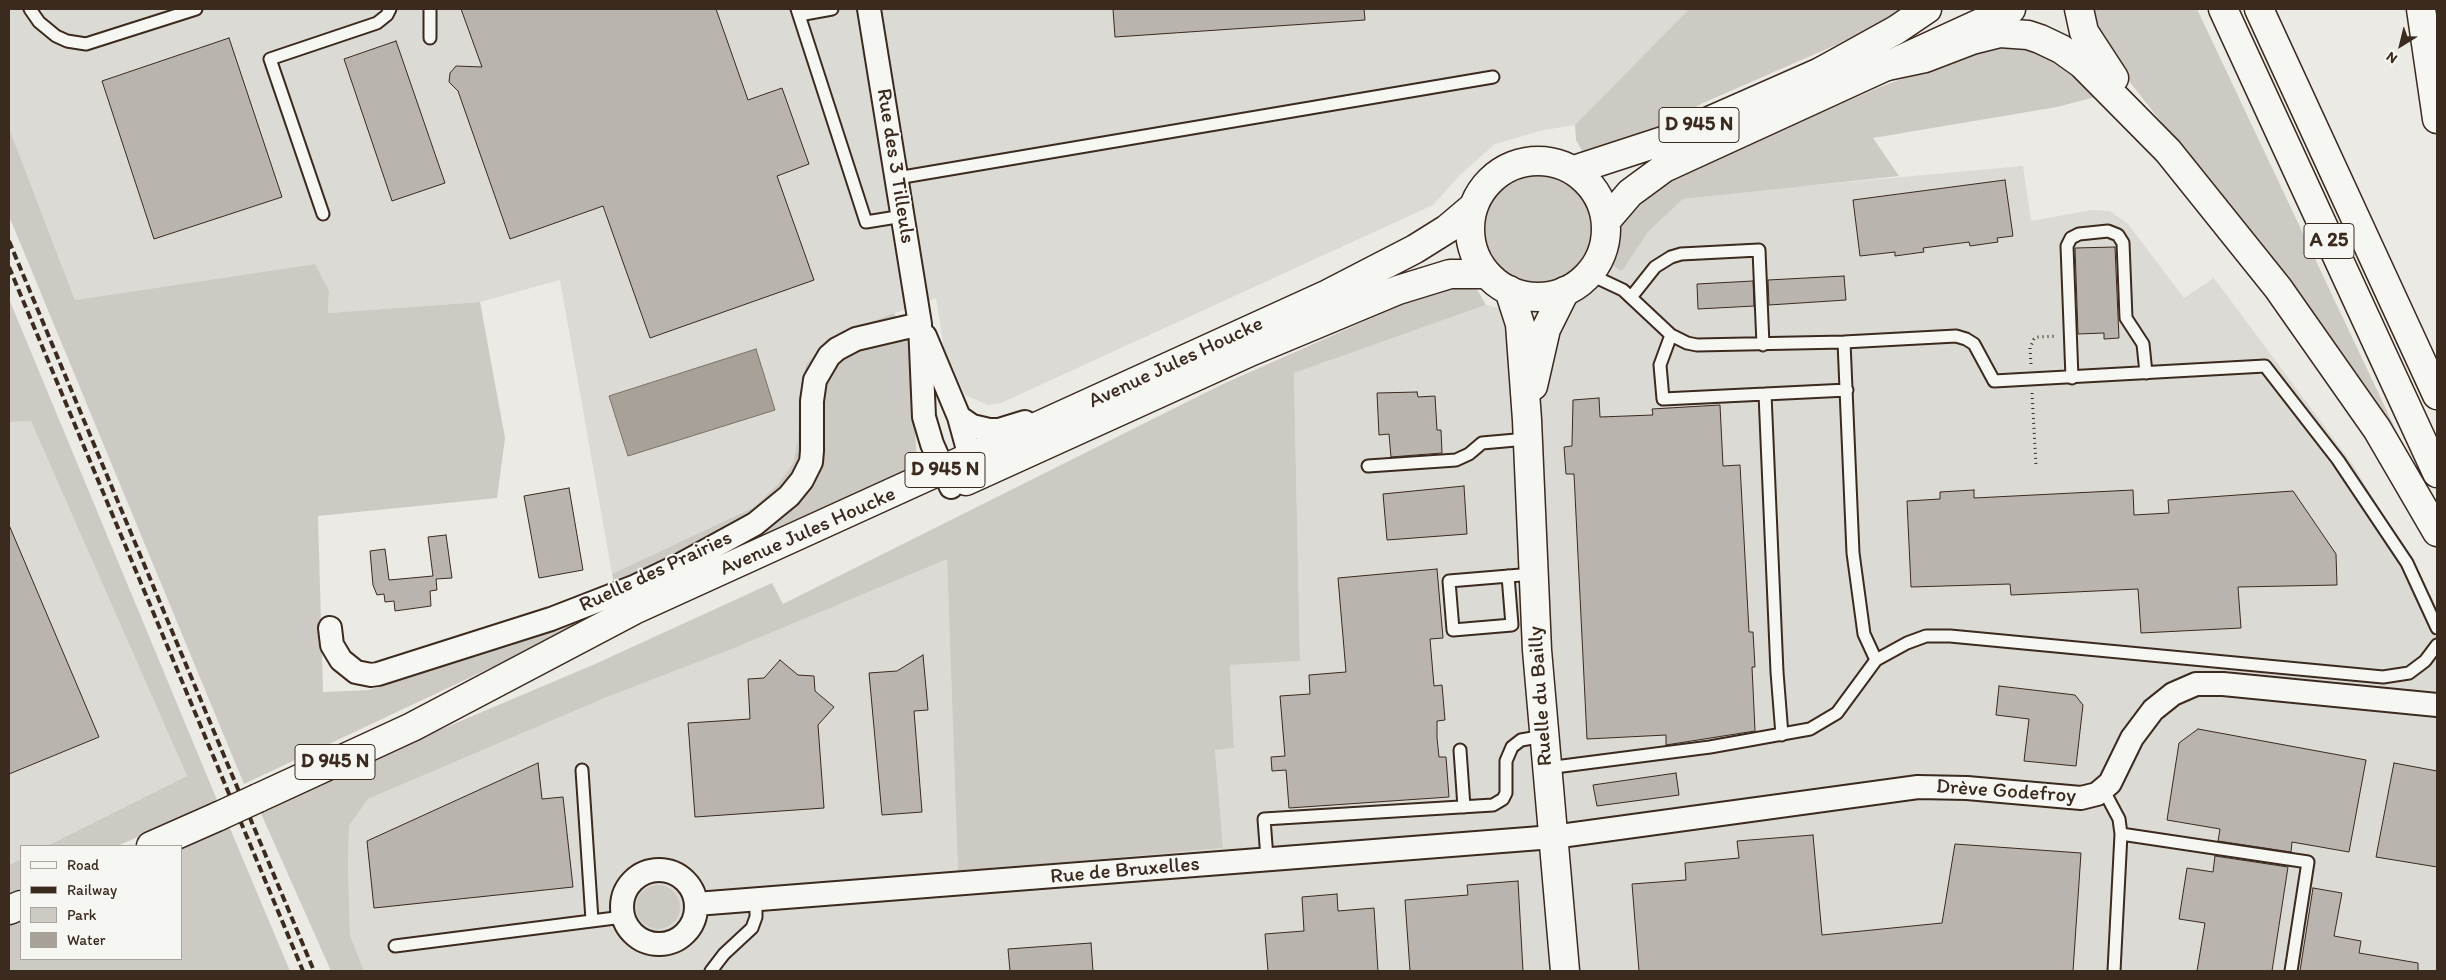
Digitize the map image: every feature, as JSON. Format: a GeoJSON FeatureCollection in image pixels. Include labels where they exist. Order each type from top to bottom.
{"type":"FeatureCollection","features":[{"type":"Feature","properties":{"kind":"main road"},"geometry":{"type":"LineString","coordinates":[[1822,71],[1896,30],[1927,9]]}},
{"type":"Feature","properties":{"kind":"main road","name":"D 945 N"},"geometry":{"type":"LineString","coordinates":[[1574,170],[1666,140],[1822,71],[1917,33],[1968,9]]}},
{"type":"Feature","properties":{"kind":"main road","name":"D 945 N"},"geometry":{"type":"LineString","coordinates":[[1606,221],[1630,193],[1664,168],[2011,9]]}},
{"type":"Feature","properties":{"kind":"main road"},"geometry":{"type":"LineString","coordinates":[[2079,9],[2084,32],[2090,43],[2168,151],[2263,269],[2350,389],[2394,457],[2437,532]]}},
{"type":"Feature","properties":{"kind":"main road","name":"A 25"},"geometry":{"type":"LineString","coordinates":[[2223,9],[2437,473]]}},
{"type":"Feature","properties":{"kind":"main road","name":"A 25"},"geometry":{"type":"LineString","coordinates":[[2259,9],[2437,395]]}},
{"type":"Feature","properties":{"kind":"main road"},"geometry":{"type":"LineString","coordinates":[[2421,9],[2437,119]]}},
{"type":"Feature","properties":{"kind":"main road"},"geometry":{"type":"LineString","coordinates":[[1887,66],[1925,58],[1988,35],[2013,34],[2040,38],[2061,49],[2082,64],[2168,151]]}},
{"type":"Feature","properties":{"kind":"main road"},"geometry":{"type":"LineString","coordinates":[[1545,160],[1574,170],[1596,192],[1606,221],[1604,250],[1589,274],[1565,291],[1541,297],[1525,296],[1509,290],[1487,274],[1477,259],[1471,242],[1470,225],[1473,207],[1489,181],[1514,164],[1545,160]]}},
{"type":"Feature","properties":{"kind":"main road","name":"Avenue Jules Houcke"},"geometry":{"type":"LineString","coordinates":[[153,845],[412,727],[509,688],[958,474],[1106,396],[1319,298],[1394,260],[1447,230],[1473,207]]}},
{"type":"Feature","properties":{"kind":"main road","name":"Avenue Jules Houcke"},"geometry":{"type":"LineString","coordinates":[[958,474],[1398,290],[1450,274],[1487,274]]}},
{"type":"Feature","properties":{"kind":"main road","name":"Ruelle du Bailly"},"geometry":{"type":"LineString","coordinates":[[1509,290],[1520,324],[1527,429],[1520,575],[1544,736],[1565,971]]}},
{"type":"Feature","properties":{"kind":"main road","name":"Ruelle du Bailly"},"geometry":{"type":"LineString","coordinates":[[1527,429],[1542,341],[1551,317],[1565,291]]}},
{"type":"Feature","properties":{"kind":"street","name":"Rue des 3 Tilleuls"},"geometry":{"type":"LineString","coordinates":[[869,9],[920,324],[924,417],[932,444],[958,474]]}},
{"type":"Feature","properties":{"kind":"street","name":"Rue des 3 Tilleuls"},"geometry":{"type":"LineString","coordinates":[[920,324],[959,417],[958,474]]}},
{"type":"Feature","properties":{"kind":"street","name":"Ruelle des Prairies"},"geometry":{"type":"LineString","coordinates":[[330,628],[332,645],[341,660],[356,672],[371,675],[378,674],[550,619],[636,586],[682,564],[766,516],[802,480],[811,462],[812,401],[815,380],[829,356],[837,349],[856,339],[920,324]]}},
{"type":"Feature","properties":{"kind":"street"},"geometry":{"type":"LineString","coordinates":[[959,417],[980,429],[999,430],[1019,425],[1070,405],[1106,396]]}},
{"type":"Feature","properties":{"kind":"street","name":"Drève Godefroy"},"geometry":{"type":"LineString","coordinates":[[1553,837],[1903,788],[1952,787],[2073,798],[2089,797],[2104,789],[2114,775],[2132,738],[2145,719],[2173,694],[2196,684],[2223,684],[2437,705]]}},
{"type":"Feature","properties":{"kind":"street","name":"Rue de Bruxelles"},"geometry":{"type":"LineString","coordinates":[[696,904],[1553,837]]}},
{"type":"Feature","properties":{"kind":"street"},"geometry":{"type":"LineString","coordinates":[[656,869],[670,871],[683,878],[692,890],[696,904],[694,918],[688,930],[678,939],[665,944],[652,944],[639,938],[629,930],[623,917],[621,903],[630,882],[641,873],[656,869]]}},
{"type":"Feature","properties":{"kind":"lane"},"geometry":{"type":"LineString","coordinates":[[30,9],[39,22],[56,36],[66,41],[86,44],[196,9]]}},
{"type":"Feature","properties":{"kind":"lane"},"geometry":{"type":"LineString","coordinates":[[323,214],[270,59],[377,23],[387,15],[390,9]]}},
{"type":"Feature","properties":{"kind":"lane"},"geometry":{"type":"LineString","coordinates":[[430,9],[430,38]]}},
{"type":"Feature","properties":{"kind":"lane"},"geometry":{"type":"LineString","coordinates":[[832,9],[798,12],[866,222],[903,216]]}},
{"type":"Feature","properties":{"kind":"lane"},"geometry":{"type":"LineString","coordinates":[[897,178],[1493,77]]}},
{"type":"Feature","properties":{"kind":"lane"},"geometry":{"type":"LineString","coordinates":[[2072,378],[2067,246],[2071,238],[2079,234],[2108,231],[2118,235],[2124,248],[2126,318],[2143,344],[2146,373]]}},
{"type":"Feature","properties":{"kind":"lane"},"geometry":{"type":"LineString","coordinates":[[1632,296],[1654,267],[1671,257],[1681,254],[1759,250],[1763,345]]}},
{"type":"Feature","properties":{"kind":"lane"},"geometry":{"type":"LineString","coordinates":[[1589,274],[1615,284],[1632,296],[1671,335],[1687,343],[1698,345],[1763,345],[1961,337],[1971,341],[1978,350],[1994,381],[2265,366],[2338,460],[2407,563],[2437,628]]}},
{"type":"Feature","properties":{"kind":"lane"},"geometry":{"type":"LineString","coordinates":[[1671,335],[1660,366],[1663,399],[1847,390]]}},
{"type":"Feature","properties":{"kind":"lane"},"geometry":{"type":"LineString","coordinates":[[1844,342],[1853,553],[1864,634],[1876,660]]}},
{"type":"Feature","properties":{"kind":"lane"},"geometry":{"type":"LineString","coordinates":[[1765,394],[1777,672],[1782,736]]}},
{"type":"Feature","properties":{"kind":"lane"},"geometry":{"type":"LineString","coordinates":[[1368,466],[1456,460],[1469,454],[1482,443],[1527,429]]}},
{"type":"Feature","properties":{"kind":"lane"},"geometry":{"type":"LineString","coordinates":[[1520,575],[1512,625],[1453,630],[1449,581],[1520,575]]}},
{"type":"Feature","properties":{"kind":"lane"},"geometry":{"type":"LineString","coordinates":[[1547,768],[1782,736],[1810,729],[1828,721],[1842,707],[1876,660],[1916,639],[1926,636],[1944,636],[2383,677],[2400,676],[2414,670],[2426,662],[2437,645]]}},
{"type":"Feature","properties":{"kind":"lane"},"geometry":{"type":"LineString","coordinates":[[1267,858],[1264,819],[1464,807],[1498,803],[1503,798],[1507,787],[1506,761],[1512,747],[1527,738],[1544,736]]}},
{"type":"Feature","properties":{"kind":"lane"},"geometry":{"type":"LineString","coordinates":[[1460,750],[1464,807]]}},
{"type":"Feature","properties":{"kind":"lane"},"geometry":{"type":"LineString","coordinates":[[582,770],[592,920]]}},
{"type":"Feature","properties":{"kind":"lane"},"geometry":{"type":"LineString","coordinates":[[2104,789],[2119,818],[2122,834],[2114,971]]}},
{"type":"Feature","properties":{"kind":"lane"},"geometry":{"type":"LineString","coordinates":[[2122,834],[2308,862],[2291,971]]}},
{"type":"Feature","properties":{"kind":"lane"},"geometry":{"type":"LineString","coordinates":[[711,971],[724,954],[752,928],[756,917],[756,900]]}},
{"type":"Feature","properties":{"kind":"lane"},"geometry":{"type":"LineString","coordinates":[[395,946],[623,917]]}},
{"type":"Feature","properties":{"kind":"shaded area"},"geometry":{"type":"Polygon","coordinates":[[[9,9],[1689,9],[1575,125],[1544,130],[1495,144],[1460,175],[1433,205],[1001,403],[988,405],[965,395],[944,348],[936,298],[828,338],[798,438],[793,463],[778,484],[754,507],[612,574],[560,280],[480,302],[328,313],[329,291],[315,264],[75,300],[9,128],[9,9]]]}},
{"type":"Feature","properties":{"kind":"shaded area"},"geometry":{"type":"Polygon","coordinates":[[[2023,166],[2031,221],[2092,210],[2110,211],[2128,224],[2184,298],[2214,278],[2354,466],[2437,606],[2437,971],[364,971],[350,935],[348,866],[349,826],[368,799],[607,697],[732,649],[947,558],[958,872],[1223,848],[1215,749],[1234,748],[1230,665],[1300,660],[1294,373],[1486,305],[1507,310],[1511,344],[1570,306],[1592,284],[1608,263],[1622,271],[1648,232],[1683,199],[1760,190],[2023,166]]]}},
{"type":"Feature","properties":{"kind":"shaded area"},"geometry":{"type":"Polygon","coordinates":[[[31,420],[187,776],[49,845],[20,845],[20,860],[9,865],[9,422],[31,420]]]}},
{"type":"Feature","properties":{"kind":"green space"},"geometry":{"type":"Polygon","coordinates":[[[1689,9],[1906,9],[1838,44],[1703,103],[1630,143],[1586,158],[1576,140],[1575,125],[1689,9]]]}},
{"type":"Feature","properties":{"kind":"green space"},"geometry":{"type":"Polygon","coordinates":[[[2092,9],[2197,9],[2419,479],[2265,255],[2126,77],[2093,23],[2092,9]]]}},
{"type":"Feature","properties":{"kind":"green space"},"geometry":{"type":"Polygon","coordinates":[[[1991,44],[2043,53],[2099,96],[2057,107],[1873,138],[1899,176],[1683,199],[1648,232],[1622,271],[1608,263],[1621,227],[1655,189],[1730,152],[1878,88],[1991,44]]]}},
{"type":"Feature","properties":{"kind":"green space"},"geometry":{"type":"Polygon","coordinates":[[[9,128],[75,300],[315,264],[329,291],[328,313],[480,302],[505,438],[497,498],[318,516],[323,692],[369,690],[516,640],[618,601],[612,574],[754,507],[778,484],[793,463],[798,438],[799,397],[806,365],[828,338],[894,313],[911,346],[917,467],[244,784],[9,216],[9,128]]]}},
{"type":"Feature","properties":{"kind":"green space"},"geometry":{"type":"Polygon","coordinates":[[[1538,175],[1559,179],[1576,191],[1588,208],[1592,229],[1588,250],[1576,267],[1559,279],[1538,283],[1517,279],[1500,267],[1488,250],[1484,229],[1488,208],[1500,191],[1517,179],[1538,175]]]}},
{"type":"Feature","properties":{"kind":"green space"},"geometry":{"type":"Polygon","coordinates":[[[1475,286],[1486,305],[1294,373],[1300,661],[1230,665],[1234,748],[1215,750],[1223,848],[958,872],[947,559],[732,649],[607,697],[368,799],[349,826],[348,866],[350,935],[364,971],[331,971],[259,809],[595,664],[772,583],[783,604],[1223,384],[1442,287],[1475,286]]]}},
{"type":"Feature","properties":{"kind":"green space"},"geometry":{"type":"Polygon","coordinates":[[[9,299],[217,800],[207,807],[119,845],[49,845],[187,776],[31,421],[9,422],[9,299]]]}},
{"type":"Feature","properties":{"kind":"green space"},"geometry":{"type":"Polygon","coordinates":[[[229,826],[290,971],[9,971],[9,926],[20,920],[20,960],[182,960],[182,848],[229,826]]]}},
{"type":"Feature","properties":{"kind":"green space"},"geometry":{"type":"Polygon","coordinates":[[[20,860],[20,888],[9,893],[9,865],[20,860]]]}},
{"type":"Feature","properties":{"kind":"green space"},"geometry":{"type":"Polygon","coordinates":[[[654,885],[662,885],[674,891],[680,907],[674,923],[662,929],[654,929],[642,923],[636,911],[636,903],[642,891],[654,885]]]}},
{"type":"Feature","properties":{"kind":"water"},"geometry":{"type":"Polygon","coordinates":[[[756,349],[775,410],[628,456],[609,396],[756,349]]]}},
{"type":"Feature","properties":{"kind":"building"},"geometry":{"type":"Polygon","coordinates":[[[461,9],[716,9],[748,100],[782,88],[809,164],[777,176],[814,280],[650,338],[603,206],[510,239],[458,91],[449,82],[450,73],[456,66],[482,67],[461,9]]]}},
{"type":"Feature","properties":{"kind":"building"},"geometry":{"type":"Polygon","coordinates":[[[1113,9],[1364,9],[1365,20],[1115,37],[1113,9]]]}},
{"type":"Feature","properties":{"kind":"building"},"geometry":{"type":"Polygon","coordinates":[[[229,38],[282,197],[154,239],[102,81],[229,38]]]}},
{"type":"Feature","properties":{"kind":"building"},"geometry":{"type":"Polygon","coordinates":[[[396,41],[445,183],[392,201],[344,59],[396,41]]]}},
{"type":"Feature","properties":{"kind":"building"},"geometry":{"type":"Polygon","coordinates":[[[2005,180],[2013,236],[1997,238],[1998,242],[1970,246],[1969,242],[1923,248],[1924,252],[1895,256],[1895,252],[1860,256],[1853,200],[2005,180]]]}},
{"type":"Feature","properties":{"kind":"building"},"geometry":{"type":"Polygon","coordinates":[[[2115,247],[2119,338],[2104,339],[2104,333],[2078,334],[2075,248],[2115,247]]]}},
{"type":"Feature","properties":{"kind":"building"},"geometry":{"type":"Polygon","coordinates":[[[1844,276],[1846,300],[1769,305],[1768,280],[1844,276]]]}},
{"type":"Feature","properties":{"kind":"building"},"geometry":{"type":"Polygon","coordinates":[[[1753,281],[1754,306],[1698,309],[1697,284],[1753,281]]]}},
{"type":"Feature","properties":{"kind":"building"},"geometry":{"type":"Polygon","coordinates":[[[1417,392],[1418,397],[1435,396],[1437,430],[1441,430],[1442,453],[1391,457],[1389,434],[1379,435],[1377,393],[1417,392]]]}},
{"type":"Feature","properties":{"kind":"building"},"geometry":{"type":"Polygon","coordinates":[[[1599,398],[1600,417],[1653,415],[1652,409],[1720,405],[1723,466],[1740,465],[1749,632],[1753,632],[1755,667],[1752,667],[1755,731],[1666,745],[1666,735],[1587,739],[1574,474],[1566,474],[1564,447],[1572,446],[1573,400],[1599,398]]]}},
{"type":"Feature","properties":{"kind":"building"},"geometry":{"type":"Polygon","coordinates":[[[1464,486],[1467,534],[1387,540],[1383,494],[1464,486]]]}},
{"type":"Feature","properties":{"kind":"building"},"geometry":{"type":"Polygon","coordinates":[[[569,488],[583,570],[539,578],[524,496],[569,488]]]}},
{"type":"Feature","properties":{"kind":"building"},"geometry":{"type":"Polygon","coordinates":[[[1974,490],[1974,498],[2133,490],[2134,515],[2169,513],[2168,500],[2293,491],[2336,554],[2337,585],[2238,587],[2241,628],[2141,633],[2138,589],[2011,595],[2010,584],[1911,587],[1907,501],[1940,499],[1940,492],[1974,490]]]}},
{"type":"Feature","properties":{"kind":"building"},"geometry":{"type":"Polygon","coordinates":[[[9,525],[99,737],[9,774],[9,525]]]}},
{"type":"Feature","properties":{"kind":"building"},"geometry":{"type":"Polygon","coordinates":[[[446,535],[452,578],[436,579],[437,590],[430,591],[431,606],[395,611],[394,601],[385,602],[384,594],[377,595],[373,585],[370,551],[385,549],[389,580],[433,576],[428,537],[446,535]]]}},
{"type":"Feature","properties":{"kind":"building"},"geometry":{"type":"Polygon","coordinates":[[[1437,569],[1443,638],[1430,639],[1434,686],[1442,685],[1445,720],[1437,721],[1437,738],[1439,757],[1446,757],[1449,797],[1289,808],[1286,770],[1272,771],[1271,757],[1285,756],[1280,696],[1310,694],[1309,675],[1346,672],[1338,578],[1437,569]]]}},
{"type":"Feature","properties":{"kind":"building"},"geometry":{"type":"Polygon","coordinates":[[[923,655],[928,710],[914,711],[922,812],[882,815],[869,673],[897,671],[923,655]]]}},
{"type":"Feature","properties":{"kind":"building"},"geometry":{"type":"Polygon","coordinates":[[[780,660],[798,675],[814,676],[815,691],[834,707],[818,725],[824,808],[695,817],[688,723],[750,719],[748,679],[764,678],[780,660]]]}},
{"type":"Feature","properties":{"kind":"building"},"geometry":{"type":"Polygon","coordinates":[[[1999,686],[2075,695],[2083,705],[2076,766],[2024,761],[2029,719],[1996,715],[1999,686]]]}},
{"type":"Feature","properties":{"kind":"building"},"geometry":{"type":"Polygon","coordinates":[[[2198,729],[2366,760],[2349,852],[2292,842],[2291,852],[2218,841],[2220,829],[2167,820],[2179,743],[2198,729]]]}},
{"type":"Feature","properties":{"kind":"building"},"geometry":{"type":"Polygon","coordinates":[[[538,763],[542,799],[563,797],[573,887],[374,908],[367,841],[538,763]]]}},
{"type":"Feature","properties":{"kind":"building"},"geometry":{"type":"Polygon","coordinates":[[[2394,763],[2437,771],[2437,867],[2376,857],[2394,763]]]}},
{"type":"Feature","properties":{"kind":"building"},"geometry":{"type":"Polygon","coordinates":[[[1676,773],[1679,795],[1597,806],[1593,785],[1676,773]]]}},
{"type":"Feature","properties":{"kind":"building"},"geometry":{"type":"Polygon","coordinates":[[[1813,835],[1822,935],[1942,923],[1955,844],[2081,853],[2073,971],[1639,971],[1632,884],[1686,880],[1685,863],[1739,858],[1737,841],[1813,835]]]}},
{"type":"Feature","properties":{"kind":"building"},"geometry":{"type":"Polygon","coordinates":[[[2215,856],[2288,867],[2272,971],[2197,971],[2205,923],[2179,919],[2187,868],[2213,872],[2215,856]]]}},
{"type":"Feature","properties":{"kind":"building"},"geometry":{"type":"Polygon","coordinates":[[[1518,881],[1523,971],[1410,971],[1405,900],[1468,895],[1467,885],[1518,881]]]}},
{"type":"Feature","properties":{"kind":"building"},"geometry":{"type":"Polygon","coordinates":[[[2313,888],[2342,893],[2334,936],[2361,941],[2359,953],[2418,963],[2418,971],[2300,971],[2313,888]]]}},
{"type":"Feature","properties":{"kind":"building"},"geometry":{"type":"Polygon","coordinates":[[[1337,894],[1338,911],[1374,908],[1378,971],[1268,971],[1265,934],[1304,931],[1302,897],[1337,894]]]}},
{"type":"Feature","properties":{"kind":"building"},"geometry":{"type":"Polygon","coordinates":[[[1091,943],[1093,971],[1010,971],[1008,949],[1091,943]]]}},
{"type":"Feature","properties":{"kind":"railway"},"geometry":{"type":"LineString","coordinates":[[9,241],[314,971]]}},
{"type":"Feature","properties":{"kind":"railway"},"geometry":{"type":"LineString","coordinates":[[9,267],[303,971]]}}]}
